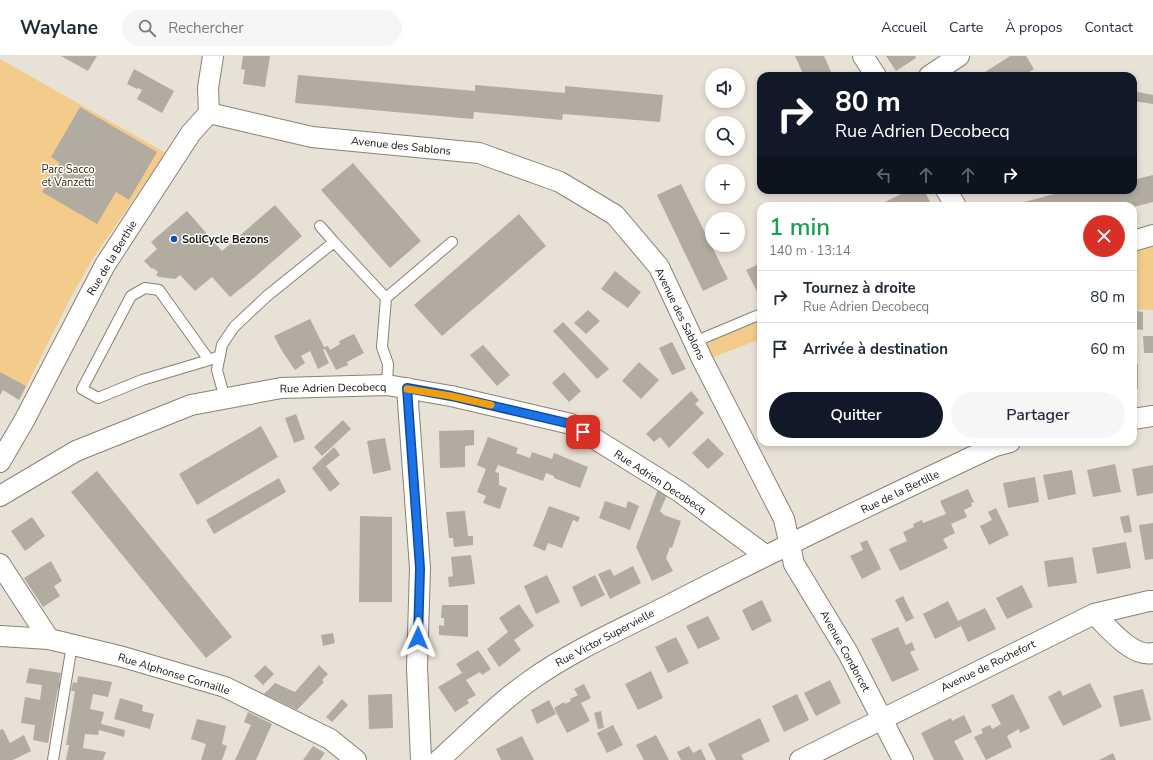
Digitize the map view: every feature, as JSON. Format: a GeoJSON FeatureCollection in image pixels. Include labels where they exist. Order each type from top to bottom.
{"type":"FeatureCollection","features":[{"type":"Feature","properties":{"kind":"street"},"geometry":{"type":"LineString","coordinates":[[209,113],[208,88],[213,56]]}},
{"type":"Feature","properties":{"kind":"street"},"geometry":{"type":"LineString","coordinates":[[863,56],[873,72]]}},
{"type":"Feature","properties":{"kind":"street"},"geometry":{"type":"LineString","coordinates":[[935,72],[959,56]]}},
{"type":"Feature","properties":{"kind":"street","name":"Avenue des Sablons"},"geometry":{"type":"LineString","coordinates":[[209,113],[312,137],[478,153],[560,182],[615,215],[659,267],[694,342],[784,519],[790,543]]}},
{"type":"Feature","properties":{"kind":"street","name":"Rue de la Berthie"},"geometry":{"type":"LineString","coordinates":[[0,462],[25,419],[105,265],[191,133],[209,113]]}},
{"type":"Feature","properties":{"kind":"street"},"geometry":{"type":"LineString","coordinates":[[1137,239],[1153,235]]}},
{"type":"Feature","properties":{"kind":"street","name":"Rue Adrien Decobecq"},"geometry":{"type":"LineString","coordinates":[[0,496],[76,450],[191,405],[281,388],[387,385],[451,396],[571,424],[680,492],[765,555]]}},
{"type":"Feature","properties":{"kind":"street"},"geometry":{"type":"LineString","coordinates":[[407,388],[420,568],[417,667],[421,760]]}},
{"type":"Feature","properties":{"kind":"street"},"geometry":{"type":"LineString","coordinates":[[1137,418],[1153,416]]}},
{"type":"Feature","properties":{"kind":"street","name":"Rue de la Bertille"},"geometry":{"type":"LineString","coordinates":[[790,543],[812,535],[995,446]]}},
{"type":"Feature","properties":{"kind":"street","name":"Rue Victor Supervielle"},"geometry":{"type":"LineString","coordinates":[[439,760],[497,707],[531,680],[555,665],[790,543]]}},
{"type":"Feature","properties":{"kind":"street","name":"Avenue Condorcet"},"geometry":{"type":"LineString","coordinates":[[790,543],[794,564],[848,653],[903,760]]}},
{"type":"Feature","properties":{"kind":"street"},"geometry":{"type":"LineString","coordinates":[[0,564],[49,639]]}},
{"type":"Feature","properties":{"kind":"street","name":"Avenue de Rochefort"},"geometry":{"type":"LineString","coordinates":[[800,760],[1094,614],[1153,601]]}},
{"type":"Feature","properties":{"kind":"street"},"geometry":{"type":"LineString","coordinates":[[1094,614],[1132,649],[1140,653],[1153,653]]}},
{"type":"Feature","properties":{"kind":"street","name":"Rue Alphonse Cornaille"},"geometry":{"type":"LineString","coordinates":[[0,636],[49,639],[123,657],[225,687],[330,739],[356,760]]}},
{"type":"Feature","properties":{"kind":"lane"},"geometry":{"type":"LineString","coordinates":[[320,226],[386,298]]}},
{"type":"Feature","properties":{"kind":"lane"},"geometry":{"type":"LineString","coordinates":[[225,399],[217,370],[222,345],[234,327],[267,296],[334,242]]}},
{"type":"Feature","properties":{"kind":"lane"},"geometry":{"type":"LineString","coordinates":[[387,385],[388,364],[382,347],[386,298],[452,242]]}},
{"type":"Feature","properties":{"kind":"lane"},"geometry":{"type":"LineString","coordinates":[[210,360],[158,290],[145,288],[131,296],[82,389],[98,398],[142,380],[210,360],[220,356]]}},
{"type":"Feature","properties":{"kind":"lane"},"geometry":{"type":"LineString","coordinates":[[694,342],[757,316]]}},
{"type":"Feature","properties":{"kind":"lane"},"geometry":{"type":"LineString","coordinates":[[54,760],[72,645]]}},
{"type":"Feature","properties":{"kind":"green space","name":"Parc Sacco et Vanzetti"},"geometry":{"type":"Polygon","coordinates":[[[0,59],[166,153],[94,257],[72,295],[21,397],[0,386],[0,59]]]}},
{"type":"Feature","properties":{"kind":"green space"},"geometry":{"type":"Polygon","coordinates":[[[1153,235],[1153,310],[1137,309],[1137,240],[1153,235]]]}},
{"type":"Feature","properties":{"kind":"green space"},"geometry":{"type":"Polygon","coordinates":[[[757,316],[757,341],[703,361],[694,342],[757,316]]]}},
{"type":"Feature","properties":{"kind":"building"},"geometry":{"type":"Polygon","coordinates":[[[61,56],[97,56],[88,71],[61,56]]]}},
{"type":"Feature","properties":{"kind":"building"},"geometry":{"type":"Polygon","coordinates":[[[243,56],[270,56],[265,87],[243,84],[245,70],[241,69],[243,56]]]}},
{"type":"Feature","properties":{"kind":"building"},"geometry":{"type":"Polygon","coordinates":[[[795,56],[824,56],[831,72],[802,72],[795,56]]]}},
{"type":"Feature","properties":{"kind":"building"},"geometry":{"type":"Polygon","coordinates":[[[886,56],[915,56],[916,58],[896,71],[886,56]]]}},
{"type":"Feature","properties":{"kind":"building"},"geometry":{"type":"Polygon","coordinates":[[[1010,56],[1026,56],[1034,69],[1029,72],[985,72],[1010,56]]]}},
{"type":"Feature","properties":{"kind":"building"},"geometry":{"type":"Polygon","coordinates":[[[134,69],[174,91],[162,113],[137,99],[142,90],[127,84],[134,69]]]}},
{"type":"Feature","properties":{"kind":"building"},"geometry":{"type":"Polygon","coordinates":[[[298,75],[475,91],[475,85],[565,93],[565,86],[663,95],[660,122],[563,114],[562,120],[474,112],[473,119],[295,103],[298,75]]]}},
{"type":"Feature","properties":{"kind":"building"},"geometry":{"type":"Polygon","coordinates":[[[1137,92],[1153,95],[1153,104],[1137,102],[1137,92]]]}},
{"type":"Feature","properties":{"kind":"building"},"geometry":{"type":"Polygon","coordinates":[[[80,107],[157,152],[129,200],[116,192],[97,224],[42,192],[60,163],[51,157],[80,107]]]}},
{"type":"Feature","properties":{"kind":"building"},"geometry":{"type":"Polygon","coordinates":[[[353,163],[421,241],[390,268],[321,190],[353,163]]]}},
{"type":"Feature","properties":{"kind":"building"},"geometry":{"type":"Polygon","coordinates":[[[1153,175],[1153,202],[1137,206],[1137,202],[1025,202],[1054,194],[1137,194],[1137,179],[1153,175]]]}},
{"type":"Feature","properties":{"kind":"building"},"geometry":{"type":"Polygon","coordinates":[[[681,184],[705,233],[705,252],[715,252],[728,279],[703,291],[657,195],[681,184]]]}},
{"type":"Feature","properties":{"kind":"building"},"geometry":{"type":"Polygon","coordinates":[[[901,194],[926,194],[930,202],[885,202],[901,194]]]}},
{"type":"Feature","properties":{"kind":"building"},"geometry":{"type":"Polygon","coordinates":[[[275,205],[302,236],[230,297],[212,277],[195,291],[180,275],[175,279],[159,277],[156,275],[158,272],[153,268],[152,269],[144,261],[157,249],[151,242],[187,211],[222,251],[275,205]]]}},
{"type":"Feature","properties":{"kind":"building"},"geometry":{"type":"Polygon","coordinates":[[[519,214],[546,246],[442,336],[414,305],[519,214]]]}},
{"type":"Feature","properties":{"kind":"building"},"geometry":{"type":"Polygon","coordinates":[[[757,265],[757,291],[746,270],[757,265]]]}},
{"type":"Feature","properties":{"kind":"building"},"geometry":{"type":"Polygon","coordinates":[[[615,271],[641,292],[628,308],[601,289],[615,271]]]}},
{"type":"Feature","properties":{"kind":"building"},"geometry":{"type":"Polygon","coordinates":[[[588,310],[600,321],[586,334],[574,323],[588,310]]]}},
{"type":"Feature","properties":{"kind":"building"},"geometry":{"type":"Polygon","coordinates":[[[1137,311],[1143,312],[1143,330],[1137,329],[1137,311]]]}},
{"type":"Feature","properties":{"kind":"building"},"geometry":{"type":"Polygon","coordinates":[[[310,319],[324,347],[328,346],[330,350],[340,344],[339,341],[354,334],[364,353],[347,362],[348,365],[336,370],[325,349],[323,350],[329,363],[318,369],[310,351],[301,356],[305,363],[295,370],[274,336],[310,319]]]}},
{"type":"Feature","properties":{"kind":"building"},"geometry":{"type":"Polygon","coordinates":[[[563,322],[609,369],[597,379],[553,331],[563,322]]]}},
{"type":"Feature","properties":{"kind":"building"},"geometry":{"type":"Polygon","coordinates":[[[1143,336],[1153,336],[1153,353],[1144,353],[1143,336]]]}},
{"type":"Feature","properties":{"kind":"building"},"geometry":{"type":"Polygon","coordinates":[[[672,342],[686,369],[672,375],[659,348],[672,342]]]}},
{"type":"Feature","properties":{"kind":"building"},"geometry":{"type":"Polygon","coordinates":[[[483,345],[510,375],[497,386],[470,355],[483,345]]]}},
{"type":"Feature","properties":{"kind":"building"},"geometry":{"type":"Polygon","coordinates":[[[639,362],[659,380],[641,399],[622,381],[639,362]]]}},
{"type":"Feature","properties":{"kind":"building"},"geometry":{"type":"Polygon","coordinates":[[[1137,364],[1138,364],[1137,389],[1137,364]]]}},
{"type":"Feature","properties":{"kind":"building"},"geometry":{"type":"Polygon","coordinates":[[[0,372],[26,386],[19,400],[3,390],[0,395],[0,372]]]}},
{"type":"Feature","properties":{"kind":"building"},"geometry":{"type":"Polygon","coordinates":[[[564,372],[581,391],[569,402],[552,383],[564,372]]]}},
{"type":"Feature","properties":{"kind":"building"},"geometry":{"type":"Polygon","coordinates":[[[691,391],[699,400],[695,404],[704,413],[669,448],[660,437],[654,442],[646,434],[691,391]]]}},
{"type":"Feature","properties":{"kind":"building"},"geometry":{"type":"Polygon","coordinates":[[[296,414],[305,439],[294,443],[285,418],[296,414]]]}},
{"type":"Feature","properties":{"kind":"building"},"geometry":{"type":"Polygon","coordinates":[[[343,420],[351,429],[322,456],[314,447],[343,420]]]}},
{"type":"Feature","properties":{"kind":"building"},"geometry":{"type":"Polygon","coordinates":[[[261,426],[278,457],[197,505],[179,474],[261,426]]]}},
{"type":"Feature","properties":{"kind":"building"},"geometry":{"type":"Polygon","coordinates":[[[474,430],[474,445],[465,446],[465,467],[440,468],[439,431],[474,430]]]}},
{"type":"Feature","properties":{"kind":"building"},"geometry":{"type":"Polygon","coordinates":[[[488,437],[518,448],[516,453],[530,458],[532,452],[552,459],[554,453],[588,467],[580,488],[554,478],[554,476],[546,473],[543,481],[498,465],[495,472],[499,473],[499,485],[507,488],[500,509],[483,503],[486,496],[477,492],[486,469],[477,465],[488,437]]]}},
{"type":"Feature","properties":{"kind":"building"},"geometry":{"type":"Polygon","coordinates":[[[385,438],[391,470],[373,474],[367,441],[385,438]]]}},
{"type":"Feature","properties":{"kind":"building"},"geometry":{"type":"Polygon","coordinates":[[[708,438],[724,454],[708,469],[692,453],[708,438]]]}},
{"type":"Feature","properties":{"kind":"building"},"geometry":{"type":"Polygon","coordinates":[[[334,447],[340,455],[326,466],[340,484],[330,492],[312,468],[334,447]]]}},
{"type":"Feature","properties":{"kind":"building"},"geometry":{"type":"Polygon","coordinates":[[[1115,464],[1121,492],[1093,497],[1087,470],[1115,464]]]}},
{"type":"Feature","properties":{"kind":"building"},"geometry":{"type":"Polygon","coordinates":[[[1153,465],[1153,493],[1137,496],[1132,469],[1153,465]]]}},
{"type":"Feature","properties":{"kind":"building"},"geometry":{"type":"Polygon","coordinates":[[[1072,470],[1076,494],[1048,500],[1043,475],[1072,470]]]}},
{"type":"Feature","properties":{"kind":"building"},"geometry":{"type":"Polygon","coordinates":[[[97,471],[232,637],[206,658],[71,492],[97,471]]]}},
{"type":"Feature","properties":{"kind":"building"},"geometry":{"type":"Polygon","coordinates":[[[1035,477],[1039,502],[1008,508],[1003,483],[1035,477]]]}},
{"type":"Feature","properties":{"kind":"building"},"geometry":{"type":"Polygon","coordinates":[[[279,478],[286,492],[214,534],[206,520],[279,478]]]}},
{"type":"Feature","properties":{"kind":"building"},"geometry":{"type":"Polygon","coordinates":[[[658,489],[667,495],[660,511],[664,515],[681,521],[672,548],[670,547],[666,558],[673,571],[652,581],[636,547],[658,489]]]}},
{"type":"Feature","properties":{"kind":"building"},"geometry":{"type":"Polygon","coordinates":[[[968,489],[974,502],[971,503],[972,506],[964,510],[967,517],[951,524],[955,533],[943,539],[948,548],[900,571],[889,549],[907,541],[903,532],[914,527],[913,524],[922,520],[923,523],[946,514],[940,501],[968,489]]]}},
{"type":"Feature","properties":{"kind":"building"},"geometry":{"type":"Polygon","coordinates":[[[605,501],[626,508],[628,501],[639,506],[630,530],[599,518],[605,501]]]}},
{"type":"Feature","properties":{"kind":"building"},"geometry":{"type":"Polygon","coordinates":[[[549,506],[580,517],[578,522],[573,520],[562,548],[548,543],[545,551],[533,546],[549,506]]]}},
{"type":"Feature","properties":{"kind":"building"},"geometry":{"type":"Polygon","coordinates":[[[996,508],[1009,535],[989,545],[980,526],[992,520],[988,512],[996,508]]]}},
{"type":"Feature","properties":{"kind":"building"},"geometry":{"type":"Polygon","coordinates":[[[465,511],[468,536],[473,536],[473,545],[454,547],[453,538],[449,538],[446,512],[465,511]]]}},
{"type":"Feature","properties":{"kind":"building"},"geometry":{"type":"Polygon","coordinates":[[[1129,515],[1132,532],[1124,533],[1120,517],[1129,515]]]}},
{"type":"Feature","properties":{"kind":"building"},"geometry":{"type":"Polygon","coordinates":[[[360,516],[392,517],[392,602],[359,602],[360,516]]]}},
{"type":"Feature","properties":{"kind":"building"},"geometry":{"type":"Polygon","coordinates":[[[32,517],[45,536],[25,551],[11,531],[32,517]]]}},
{"type":"Feature","properties":{"kind":"building"},"geometry":{"type":"Polygon","coordinates":[[[1153,523],[1153,559],[1145,560],[1139,525],[1153,523]]]}},
{"type":"Feature","properties":{"kind":"building"},"geometry":{"type":"Polygon","coordinates":[[[867,540],[881,569],[862,579],[850,556],[863,550],[860,543],[867,540]]]}},
{"type":"Feature","properties":{"kind":"building"},"geometry":{"type":"Polygon","coordinates":[[[1126,542],[1131,568],[1097,574],[1092,548],[1126,542]]]}},
{"type":"Feature","properties":{"kind":"building"},"geometry":{"type":"Polygon","coordinates":[[[471,555],[475,584],[449,587],[448,577],[453,576],[451,557],[471,555]]]}},
{"type":"Feature","properties":{"kind":"building"},"geometry":{"type":"Polygon","coordinates":[[[1073,557],[1077,583],[1048,587],[1044,561],[1073,557]]]}},
{"type":"Feature","properties":{"kind":"building"},"geometry":{"type":"Polygon","coordinates":[[[51,561],[62,581],[54,586],[60,596],[43,607],[24,578],[51,561]]]}},
{"type":"Feature","properties":{"kind":"building"},"geometry":{"type":"Polygon","coordinates":[[[633,566],[641,583],[610,599],[598,574],[610,569],[614,576],[633,566]]]}},
{"type":"Feature","properties":{"kind":"building"},"geometry":{"type":"Polygon","coordinates":[[[547,575],[560,602],[536,614],[524,586],[547,575]]]}},
{"type":"Feature","properties":{"kind":"building"},"geometry":{"type":"Polygon","coordinates":[[[595,575],[605,595],[581,607],[572,587],[595,575]]]}},
{"type":"Feature","properties":{"kind":"building"},"geometry":{"type":"Polygon","coordinates":[[[1022,585],[1033,607],[1007,619],[996,598],[1022,585]]]}},
{"type":"Feature","properties":{"kind":"building"},"geometry":{"type":"Polygon","coordinates":[[[903,596],[914,618],[906,622],[895,600],[903,596]]]}},
{"type":"Feature","properties":{"kind":"building"},"geometry":{"type":"Polygon","coordinates":[[[762,600],[772,621],[752,631],[742,610],[762,600]]]}},
{"type":"Feature","properties":{"kind":"building"},"geometry":{"type":"Polygon","coordinates":[[[948,601],[958,621],[985,608],[996,629],[968,642],[961,626],[935,639],[923,614],[948,601]]]}},
{"type":"Feature","properties":{"kind":"building"},"geometry":{"type":"Polygon","coordinates":[[[519,604],[534,626],[514,640],[521,650],[499,667],[487,649],[508,632],[499,618],[519,604]]]}},
{"type":"Feature","properties":{"kind":"building"},"geometry":{"type":"Polygon","coordinates":[[[442,605],[468,605],[468,637],[439,635],[439,625],[444,626],[444,618],[441,618],[442,605]]]}},
{"type":"Feature","properties":{"kind":"building"},"geometry":{"type":"Polygon","coordinates":[[[708,616],[720,639],[698,649],[686,626],[708,616]]]}},
{"type":"Feature","properties":{"kind":"building"},"geometry":{"type":"Polygon","coordinates":[[[898,627],[906,645],[912,642],[915,650],[910,652],[919,670],[892,682],[871,639],[898,627]]]}},
{"type":"Feature","properties":{"kind":"building"},"geometry":{"type":"Polygon","coordinates":[[[333,633],[335,643],[323,646],[321,635],[333,633]]]}},
{"type":"Feature","properties":{"kind":"building"},"geometry":{"type":"Polygon","coordinates":[[[676,637],[689,663],[668,673],[655,647],[676,637]]]}},
{"type":"Feature","properties":{"kind":"building"},"geometry":{"type":"Polygon","coordinates":[[[478,650],[491,669],[482,675],[480,672],[466,680],[476,695],[467,700],[469,703],[455,712],[438,687],[462,673],[456,664],[478,650]]]}},
{"type":"Feature","properties":{"kind":"building"},"geometry":{"type":"Polygon","coordinates":[[[265,665],[274,674],[263,685],[254,676],[265,665]]]}},
{"type":"Feature","properties":{"kind":"building"},"geometry":{"type":"Polygon","coordinates":[[[319,665],[328,674],[322,680],[324,682],[297,710],[264,694],[275,683],[295,692],[319,665]]]}},
{"type":"Feature","properties":{"kind":"building"},"geometry":{"type":"Polygon","coordinates":[[[29,668],[61,673],[59,681],[62,681],[60,689],[58,688],[48,743],[33,740],[35,725],[21,723],[25,697],[40,700],[42,685],[26,683],[29,668]]]}},
{"type":"Feature","properties":{"kind":"building"},"geometry":{"type":"Polygon","coordinates":[[[651,671],[663,698],[638,710],[625,684],[651,671]]]}},
{"type":"Feature","properties":{"kind":"building"},"geometry":{"type":"Polygon","coordinates":[[[78,676],[112,682],[108,697],[93,694],[90,709],[104,712],[101,724],[125,730],[124,737],[99,730],[98,735],[85,734],[83,748],[106,752],[103,760],[66,760],[69,745],[66,745],[75,691],[71,691],[73,682],[77,683],[78,676]]]}},
{"type":"Feature","properties":{"kind":"building"},"geometry":{"type":"Polygon","coordinates":[[[830,680],[841,703],[816,716],[804,693],[830,680]]]}},
{"type":"Feature","properties":{"kind":"building"},"geometry":{"type":"Polygon","coordinates":[[[1090,683],[1102,707],[1063,726],[1048,697],[1060,690],[1063,696],[1090,683]]]}},
{"type":"Feature","properties":{"kind":"building"},"geometry":{"type":"Polygon","coordinates":[[[584,684],[591,698],[581,703],[590,721],[567,733],[554,708],[564,702],[565,704],[571,701],[570,699],[578,695],[574,689],[584,684]]]}},
{"type":"Feature","properties":{"kind":"building"},"geometry":{"type":"Polygon","coordinates":[[[1143,689],[1151,720],[1120,727],[1113,696],[1143,689]]]}},
{"type":"Feature","properties":{"kind":"building"},"geometry":{"type":"Polygon","coordinates":[[[392,694],[393,728],[369,729],[368,695],[392,694]]]}},
{"type":"Feature","properties":{"kind":"building"},"geometry":{"type":"Polygon","coordinates":[[[797,694],[809,720],[784,732],[772,706],[797,694]]]}},
{"type":"Feature","properties":{"kind":"building"},"geometry":{"type":"Polygon","coordinates":[[[1013,694],[1030,728],[1020,733],[1019,729],[1007,736],[1012,747],[986,760],[974,737],[983,733],[981,729],[990,725],[992,729],[1001,724],[991,705],[1013,694]]]}},
{"type":"Feature","properties":{"kind":"building"},"geometry":{"type":"Polygon","coordinates":[[[120,698],[143,705],[142,711],[154,714],[150,729],[114,719],[120,698]]]}},
{"type":"Feature","properties":{"kind":"building"},"geometry":{"type":"Polygon","coordinates":[[[342,699],[348,705],[332,722],[326,717],[342,699]]]}},
{"type":"Feature","properties":{"kind":"building"},"geometry":{"type":"Polygon","coordinates":[[[549,700],[556,714],[537,724],[531,710],[549,700]]]}},
{"type":"Feature","properties":{"kind":"building"},"geometry":{"type":"Polygon","coordinates":[[[601,711],[604,728],[598,729],[594,713],[601,711]]]}},
{"type":"Feature","properties":{"kind":"building"},"geometry":{"type":"Polygon","coordinates":[[[248,712],[272,724],[256,760],[235,760],[251,725],[244,722],[248,712]]]}},
{"type":"Feature","properties":{"kind":"building"},"geometry":{"type":"Polygon","coordinates":[[[964,715],[972,732],[954,741],[964,760],[934,760],[921,733],[951,718],[952,721],[964,715]]]}},
{"type":"Feature","properties":{"kind":"building"},"geometry":{"type":"Polygon","coordinates":[[[760,718],[770,741],[741,755],[744,760],[716,760],[708,744],[760,718]]]}},
{"type":"Feature","properties":{"kind":"building"},"geometry":{"type":"Polygon","coordinates":[[[197,719],[226,726],[222,744],[227,746],[222,760],[201,760],[206,744],[191,739],[197,719]]]}},
{"type":"Feature","properties":{"kind":"building"},"geometry":{"type":"Polygon","coordinates":[[[613,725],[623,745],[607,753],[597,733],[613,725]]]}},
{"type":"Feature","properties":{"kind":"building"},"geometry":{"type":"Polygon","coordinates":[[[3,729],[10,743],[24,735],[31,751],[13,760],[0,760],[0,730],[3,729]]]}},
{"type":"Feature","properties":{"kind":"building"},"geometry":{"type":"Polygon","coordinates":[[[656,735],[669,760],[644,760],[636,745],[656,735]]]}},
{"type":"Feature","properties":{"kind":"building"},"geometry":{"type":"Polygon","coordinates":[[[522,736],[534,760],[501,760],[496,749],[522,736]]]}},
{"type":"Feature","properties":{"kind":"building"},"geometry":{"type":"Polygon","coordinates":[[[313,746],[325,753],[320,760],[303,760],[313,746]]]}},
{"type":"Feature","properties":{"kind":"building"},"geometry":{"type":"Polygon","coordinates":[[[689,746],[693,753],[701,749],[706,760],[681,760],[677,752],[689,746]]]}},
{"type":"Feature","properties":{"kind":"building"},"geometry":{"type":"Polygon","coordinates":[[[1113,753],[1116,760],[1099,760],[1113,753]]]}},
{"type":"Feature","properties":{"kind":"slow traffic"},"geometry":{"type":"LineString","coordinates":[[407,389],[451,396],[491,405]]}},
{"type":"Feature","properties":{"kind":"place","name":"SoliCycle Bezons"},"geometry":{"type":"Point","coordinates":[174,239]}},
{"type":"Feature","properties":{"kind":"route"},"geometry":{"type":"LineString","coordinates":[[418,638],[420,568],[407,388],[451,396],[571,424],[583,432]]}}]}
